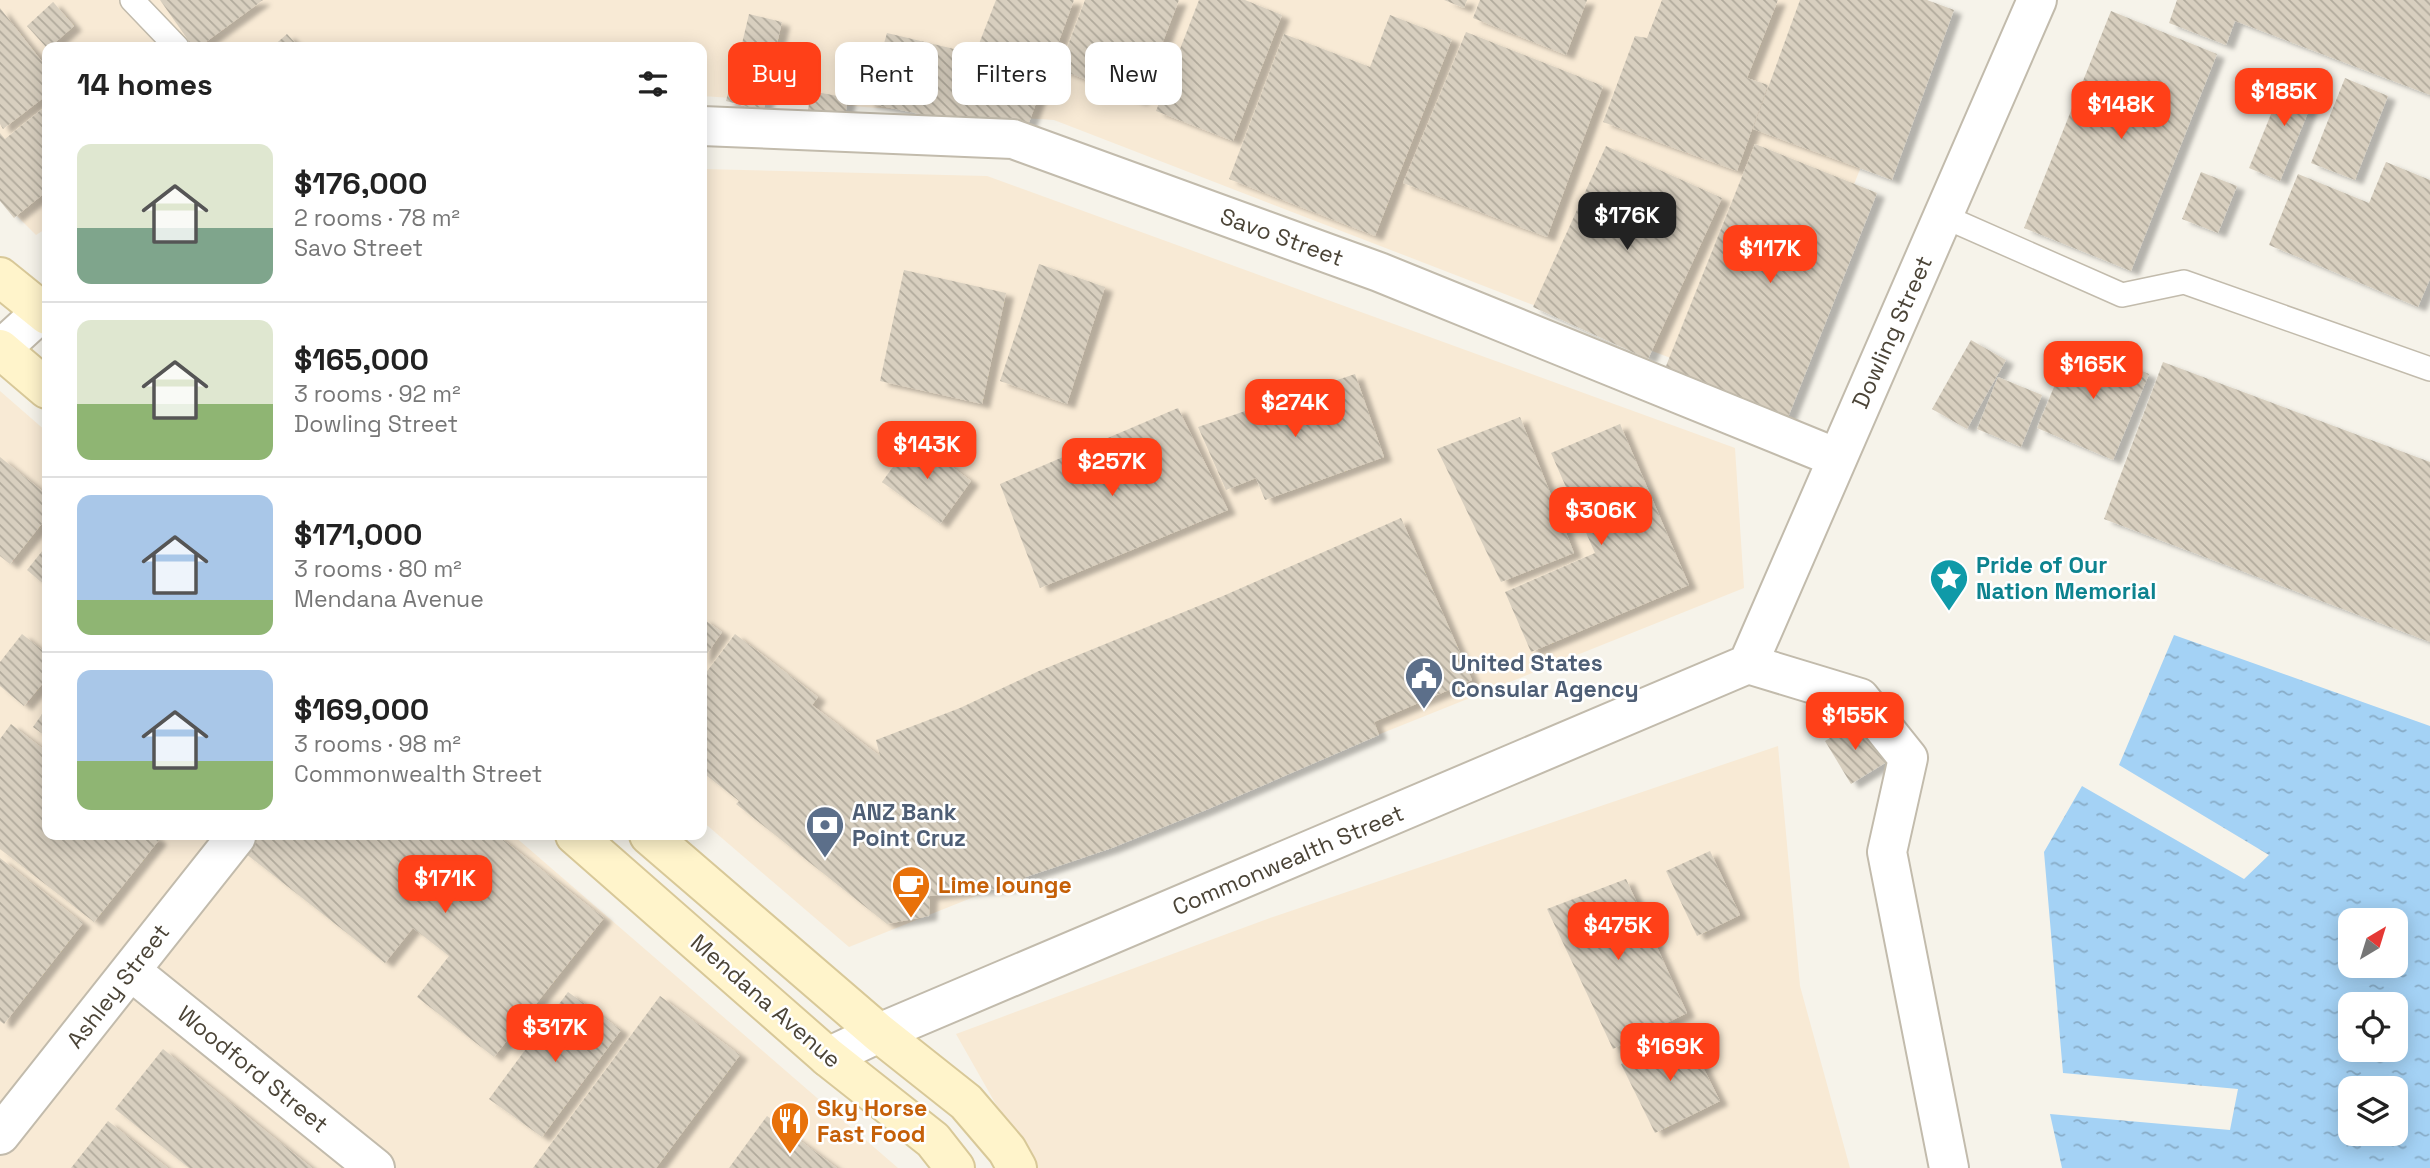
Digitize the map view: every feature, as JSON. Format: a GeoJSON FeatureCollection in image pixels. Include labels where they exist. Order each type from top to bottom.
{"type":"FeatureCollection","features":[{"type":"Feature","properties":{"kind":"main road"},"geometry":{"type":"LineString","coordinates":[[0,277],[42,308]]}},
{"type":"Feature","properties":{"kind":"main road"},"geometry":{"type":"LineString","coordinates":[[1,349],[42,386]]}},
{"type":"Feature","properties":{"kind":"main road","name":"Mendana Avenue"},"geometry":{"type":"LineString","coordinates":[[581,840],[828,1057],[933,1140],[955,1168]]}},
{"type":"Feature","properties":{"kind":"main road"},"geometry":{"type":"LineString","coordinates":[[655,840],[879,1033],[966,1102],[1007,1150],[1017,1168]]}},
{"type":"Feature","properties":{"kind":"street","name":"Dowling Street"},"geometry":{"type":"LineString","coordinates":[[1748,664],[2037,0]]}},
{"type":"Feature","properties":{"kind":"street","name":"Savo Street"},"geometry":{"type":"LineString","coordinates":[[707,126],[1013,139],[1378,272],[1837,458]]}},
{"type":"Feature","properties":{"kind":"street"},"geometry":{"type":"LineString","coordinates":[[1,349],[42,314]]}},
{"type":"Feature","properties":{"kind":"street"},"geometry":{"type":"LineString","coordinates":[[1748,664],[1860,698],[1908,758],[1887,852],[1949,1168]]}},
{"type":"Feature","properties":{"kind":"street","name":"Commonwealth Street"},"geometry":{"type":"LineString","coordinates":[[828,1057],[1748,664]]}},
{"type":"Feature","properties":{"kind":"street","name":"Ashley Street"},"geometry":{"type":"LineString","coordinates":[[0,1135],[234,840]]}},
{"type":"Feature","properties":{"kind":"street","name":"Woodford Street"},"geometry":{"type":"LineString","coordinates":[[131,971],[375,1168]]}},
{"type":"Feature","properties":{"kind":"lane"},"geometry":{"type":"LineString","coordinates":[[132,0],[172,42]]}},
{"type":"Feature","properties":{"kind":"lane"},"geometry":{"type":"LineString","coordinates":[[1942,216],[2122,295],[2184,282],[2430,369]]}},
{"type":"Feature","properties":{"kind":"shaded area"},"geometry":{"type":"Polygon","coordinates":[[[0,0],[1928,0],[1769,396],[1054,120],[821,104],[821,42],[728,42],[728,98],[707,96],[707,42],[42,42],[42,231],[36,235],[0,199],[0,0]]]}},
{"type":"Feature","properties":{"kind":"shaded area"},"geometry":{"type":"Polygon","coordinates":[[[707,169],[987,176],[1735,448],[1744,588],[849,947],[707,825],[707,169]]]}},
{"type":"Feature","properties":{"kind":"shaded area"},"geometry":{"type":"Polygon","coordinates":[[[0,391],[42,428],[42,840],[519,840],[898,1168],[0,1168],[0,391]]]}},
{"type":"Feature","properties":{"kind":"shaded area"},"geometry":{"type":"Polygon","coordinates":[[[1778,746],[1800,986],[1850,1168],[1032,1168],[956,1034],[1270,918],[1778,746]]]}},
{"type":"Feature","properties":{"kind":"water"},"geometry":{"type":"Polygon","coordinates":[[[2174,635],[2430,726],[2430,1168],[2062,1168],[2050,1114],[2230,1130],[2238,1089],[2063,1073],[2044,852],[2082,786],[2244,879],[2269,855],[2119,765],[2174,635]]]}},
{"type":"Feature","properties":{"kind":"building"},"geometry":{"type":"Polygon","coordinates":[[[160,0],[263,0],[206,42],[189,42],[160,0]]]}},
{"type":"Feature","properties":{"kind":"building"},"geometry":{"type":"Polygon","coordinates":[[[996,0],[1074,0],[1059,42],[980,42],[996,0]]]}},
{"type":"Feature","properties":{"kind":"building"},"geometry":{"type":"Polygon","coordinates":[[[1085,0],[1179,0],[1163,42],[1085,42],[1085,79],[1071,74],[1069,42],[1085,0]]]}},
{"type":"Feature","properties":{"kind":"building"},"geometry":{"type":"Polygon","coordinates":[[[1199,0],[1245,0],[1282,15],[1233,141],[1156,111],[1158,105],[1182,105],[1182,44],[1199,0]]]}},
{"type":"Feature","properties":{"kind":"building"},"geometry":{"type":"Polygon","coordinates":[[[1444,0],[1467,0],[1464,8],[1444,0]]]}},
{"type":"Feature","properties":{"kind":"building"},"geometry":{"type":"Polygon","coordinates":[[[1480,0],[1587,0],[1566,55],[1473,18],[1480,0]]]}},
{"type":"Feature","properties":{"kind":"building"},"geometry":{"type":"Polygon","coordinates":[[[1662,0],[1778,0],[1747,78],[1768,85],[1737,171],[1603,122],[1635,36],[1647,38],[1662,0]]]}},
{"type":"Feature","properties":{"kind":"building"},"geometry":{"type":"Polygon","coordinates":[[[1800,0],[1927,0],[1954,10],[1892,180],[1753,129],[1800,0]]]}},
{"type":"Feature","properties":{"kind":"building"},"geometry":{"type":"Polygon","coordinates":[[[2177,0],[2430,0],[2430,95],[2235,21],[2226,45],[2169,23],[2177,0]]]}},
{"type":"Feature","properties":{"kind":"building"},"geometry":{"type":"Polygon","coordinates":[[[53,2],[74,26],[56,42],[42,43],[27,26],[53,2]]]}},
{"type":"Feature","properties":{"kind":"building"},"geometry":{"type":"Polygon","coordinates":[[[0,8],[42,62],[42,99],[3,129],[0,124],[0,8]]]}},
{"type":"Feature","properties":{"kind":"building"},"geometry":{"type":"Polygon","coordinates":[[[2111,11],[2217,54],[2131,271],[2024,228],[2111,11]]]}},
{"type":"Feature","properties":{"kind":"building"},"geometry":{"type":"Polygon","coordinates":[[[749,14],[782,22],[777,42],[742,42],[749,14]]]}},
{"type":"Feature","properties":{"kind":"building"},"geometry":{"type":"Polygon","coordinates":[[[1390,15],[1452,39],[1375,236],[1229,179],[1284,34],[1370,67],[1390,15]]]}},
{"type":"Feature","properties":{"kind":"building"},"geometry":{"type":"Polygon","coordinates":[[[1466,32],[1603,86],[1547,237],[1403,183],[1466,32]]]}},
{"type":"Feature","properties":{"kind":"building"},"geometry":{"type":"Polygon","coordinates":[[[887,33],[925,42],[884,42],[887,33]]]}},
{"type":"Feature","properties":{"kind":"building"},"geometry":{"type":"Polygon","coordinates":[[[287,34],[294,42],[278,42],[287,34]]]}},
{"type":"Feature","properties":{"kind":"building"},"geometry":{"type":"Polygon","coordinates":[[[938,45],[952,49],[952,105],[1035,105],[1024,136],[877,105],[938,105],[938,45]]]}},
{"type":"Feature","properties":{"kind":"building"},"geometry":{"type":"Polygon","coordinates":[[[2287,75],[2318,88],[2280,181],[2249,168],[2287,75]]]}},
{"type":"Feature","properties":{"kind":"building"},"geometry":{"type":"Polygon","coordinates":[[[2345,78],[2388,96],[2355,180],[2311,163],[2345,78]]]}},
{"type":"Feature","properties":{"kind":"building"},"geometry":{"type":"Polygon","coordinates":[[[821,93],[835,96],[835,105],[847,105],[844,122],[807,116],[809,105],[821,105],[821,93]]]}},
{"type":"Feature","properties":{"kind":"building"},"geometry":{"type":"Polygon","coordinates":[[[741,105],[765,105],[763,111],[741,105]]]}},
{"type":"Feature","properties":{"kind":"building"},"geometry":{"type":"Polygon","coordinates":[[[42,109],[42,195],[14,218],[0,201],[0,133],[5,139],[42,109]]]}},
{"type":"Feature","properties":{"kind":"building"},"geometry":{"type":"Polygon","coordinates":[[[1755,144],[1877,193],[1785,425],[1662,376],[1755,144]]]}},
{"type":"Feature","properties":{"kind":"building"},"geometry":{"type":"Polygon","coordinates":[[[1606,146],[1722,198],[1648,359],[1533,307],[1606,146]]]}},
{"type":"Feature","properties":{"kind":"building"},"geometry":{"type":"Polygon","coordinates":[[[2386,162],[2430,180],[2430,279],[2418,307],[2269,245],[2298,174],[2369,203],[2386,162]]]}},
{"type":"Feature","properties":{"kind":"building"},"geometry":{"type":"Polygon","coordinates":[[[2201,172],[2237,186],[2218,233],[2182,219],[2201,172]]]}},
{"type":"Feature","properties":{"kind":"building"},"geometry":{"type":"Polygon","coordinates":[[[1039,264],[1105,287],[1067,404],[1000,381],[1039,264]]]}},
{"type":"Feature","properties":{"kind":"building"},"geometry":{"type":"Polygon","coordinates":[[[904,270],[1006,293],[982,404],[880,381],[904,270]]]}},
{"type":"Feature","properties":{"kind":"building"},"geometry":{"type":"Polygon","coordinates":[[[1971,340],[2006,360],[1967,429],[1932,409],[1971,340]]]}},
{"type":"Feature","properties":{"kind":"building"},"geometry":{"type":"Polygon","coordinates":[[[2073,341],[2149,374],[2113,460],[2037,428],[2073,341]]]}},
{"type":"Feature","properties":{"kind":"building"},"geometry":{"type":"Polygon","coordinates":[[[2163,362],[2430,462],[2430,642],[2104,519],[2163,362]]]}},
{"type":"Feature","properties":{"kind":"building"},"geometry":{"type":"Polygon","coordinates":[[[1355,374],[1384,457],[1265,500],[1256,478],[1226,490],[1198,427],[1355,374]]]}},
{"type":"Feature","properties":{"kind":"building"},"geometry":{"type":"Polygon","coordinates":[[[1998,377],[2042,395],[2021,447],[1977,429],[1998,377]]]}},
{"type":"Feature","properties":{"kind":"building"},"geometry":{"type":"Polygon","coordinates":[[[1178,408],[1228,510],[1040,588],[1000,484],[1178,408]]]}},
{"type":"Feature","properties":{"kind":"building"},"geometry":{"type":"Polygon","coordinates":[[[1520,417],[1574,553],[1501,582],[1437,449],[1520,417]]]}},
{"type":"Feature","properties":{"kind":"building"},"geometry":{"type":"Polygon","coordinates":[[[1620,424],[1689,585],[1531,652],[1505,592],[1595,553],[1551,453],[1620,424]]]}},
{"type":"Feature","properties":{"kind":"building"},"geometry":{"type":"Polygon","coordinates":[[[914,438],[971,481],[940,524],[882,482],[914,438]]]}},
{"type":"Feature","properties":{"kind":"building"},"geometry":{"type":"Polygon","coordinates":[[[0,457],[42,491],[42,523],[10,564],[0,556],[0,457]]]}},
{"type":"Feature","properties":{"kind":"building"},"geometry":{"type":"Polygon","coordinates":[[[1401,518],[1472,680],[1374,722],[1379,735],[1112,848],[1026,877],[1026,886],[930,896],[929,916],[887,924],[736,804],[739,801],[707,776],[707,671],[735,634],[818,697],[812,705],[880,756],[876,740],[960,708],[1039,671],[1223,596],[1401,518]]]}},
{"type":"Feature","properties":{"kind":"building"},"geometry":{"type":"Polygon","coordinates":[[[42,551],[42,583],[27,570],[42,551]]]}},
{"type":"Feature","properties":{"kind":"building"},"geometry":{"type":"Polygon","coordinates":[[[707,622],[722,632],[707,654],[707,622]]]}},
{"type":"Feature","properties":{"kind":"building"},"geometry":{"type":"Polygon","coordinates":[[[22,634],[42,650],[42,684],[24,706],[0,686],[0,662],[22,634]]]}},
{"type":"Feature","properties":{"kind":"building"},"geometry":{"type":"Polygon","coordinates":[[[42,714],[42,733],[33,727],[42,714]]]}},
{"type":"Feature","properties":{"kind":"building"},"geometry":{"type":"Polygon","coordinates":[[[1858,721],[1885,763],[1851,784],[1825,741],[1858,721]]]}},
{"type":"Feature","properties":{"kind":"building"},"geometry":{"type":"Polygon","coordinates":[[[11,724],[42,748],[42,840],[159,840],[94,922],[0,849],[0,739],[11,724]]]}},
{"type":"Feature","properties":{"kind":"building"},"geometry":{"type":"Polygon","coordinates":[[[256,840],[503,840],[604,918],[494,1057],[417,997],[449,956],[413,928],[385,963],[245,853],[256,840]]]}},
{"type":"Feature","properties":{"kind":"building"},"geometry":{"type":"Polygon","coordinates":[[[1710,851],[1740,915],[1697,936],[1666,871],[1710,851]]]}},
{"type":"Feature","properties":{"kind":"building"},"geometry":{"type":"Polygon","coordinates":[[[0,858],[83,923],[4,1024],[0,1021],[0,858]]]}},
{"type":"Feature","properties":{"kind":"building"},"geometry":{"type":"Polygon","coordinates":[[[1626,879],[1687,1013],[1613,1049],[1547,909],[1626,879]]]}},
{"type":"Feature","properties":{"kind":"building"},"geometry":{"type":"Polygon","coordinates":[[[568,992],[621,1030],[542,1137],[489,1099],[568,992]]]}},
{"type":"Feature","properties":{"kind":"building"},"geometry":{"type":"Polygon","coordinates":[[[660,996],[740,1055],[656,1168],[533,1168],[660,996]]]}},
{"type":"Feature","properties":{"kind":"building"},"geometry":{"type":"Polygon","coordinates":[[[1685,1032],[1720,1101],[1655,1133],[1621,1064],[1685,1032]]]}},
{"type":"Feature","properties":{"kind":"building"},"geometry":{"type":"Polygon","coordinates":[[[163,1049],[312,1168],[189,1168],[115,1109],[163,1049]]]}},
{"type":"Feature","properties":{"kind":"building"},"geometry":{"type":"Polygon","coordinates":[[[767,1116],[837,1168],[729,1168],[767,1116]]]}},
{"type":"Feature","properties":{"kind":"building"},"geometry":{"type":"Polygon","coordinates":[[[108,1121],[168,1168],[71,1168],[108,1121]]]}},
{"type":"Feature","properties":{"kind":"place","name":"Pride of Our Nation Memorial"},"geometry":{"type":"Point","coordinates":[1949,612]}},
{"type":"Feature","properties":{"kind":"place","name":"United States Consular Agency"},"geometry":{"type":"Point","coordinates":[1424,710]}},
{"type":"Feature","properties":{"kind":"place","name":"ANZ Bank Point Cruz"},"geometry":{"type":"Point","coordinates":[825,859]}},
{"type":"Feature","properties":{"kind":"place","name":"Lime lounge"},"geometry":{"type":"Point","coordinates":[911,919]}},
{"type":"Feature","properties":{"kind":"place","name":"Sky Horse Fast Food"},"geometry":{"type":"Point","coordinates":[790,1155]}}]}
